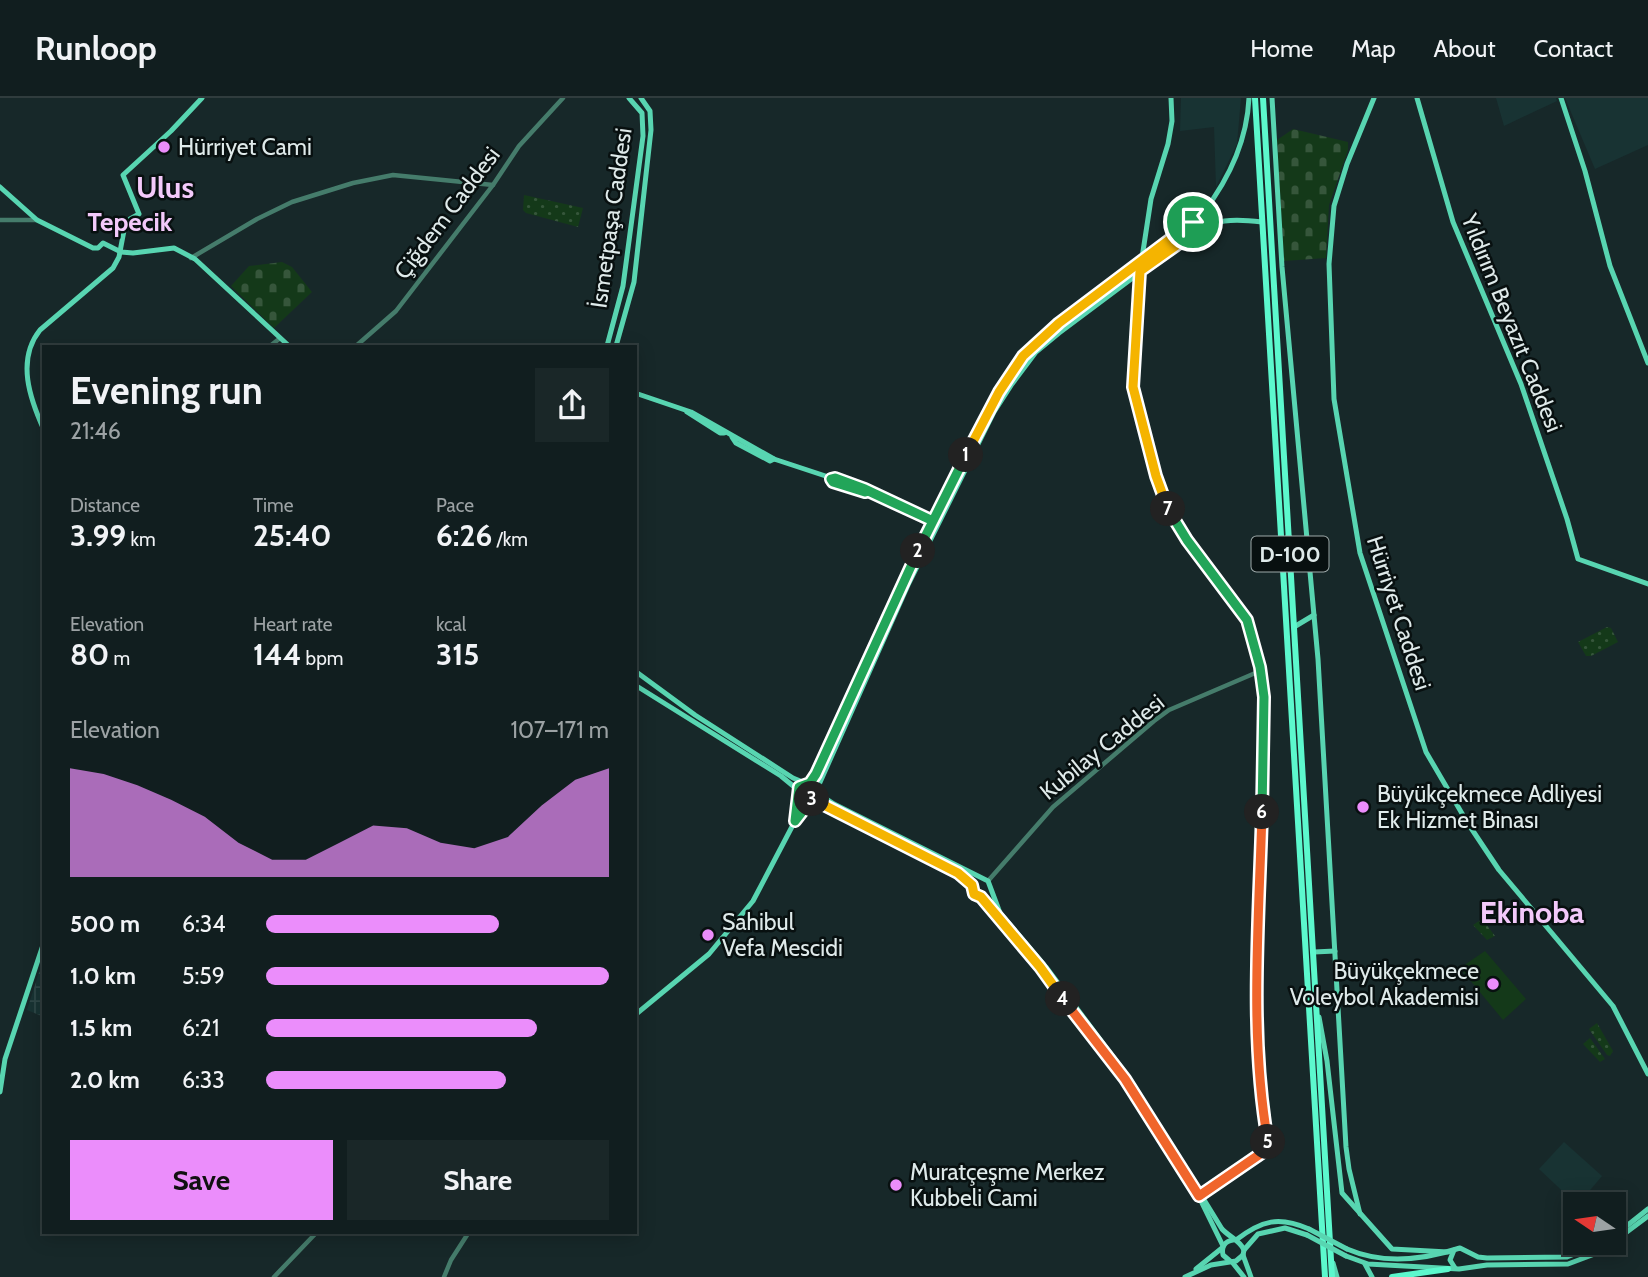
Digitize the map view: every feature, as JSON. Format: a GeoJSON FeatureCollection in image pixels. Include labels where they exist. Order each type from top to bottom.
{"type":"FeatureCollection","features":[{"type":"Feature","properties":{"kind":"highway","name":"D-100"},"geometry":{"type":"LineString","coordinates":[[1255,98],[1325,1277]]}},
{"type":"Feature","properties":{"kind":"highway","name":"D-100"},"geometry":{"type":"LineString","coordinates":[[1263,98],[1334,1277]]}},
{"type":"Feature","properties":{"kind":"highway"},"geometry":{"type":"LineString","coordinates":[[1392,1277],[1448,1269]]}},
{"type":"Feature","properties":{"kind":"main road"},"geometry":{"type":"LineString","coordinates":[[42,425],[27,382],[26,372],[33,339],[113,268],[121,252],[125,225],[139,214],[123,175],[202,98]]}},
{"type":"Feature","properties":{"kind":"main road","name":"İsmetpaşa Caddesi"},"geometry":{"type":"LineString","coordinates":[[607,345],[622,292],[644,122],[639,108],[629,98]]}},
{"type":"Feature","properties":{"kind":"main road","name":"İsmetpaşa Caddesi"},"geometry":{"type":"LineString","coordinates":[[616,345],[631,295],[649,153],[652,118],[641,98]]}},
{"type":"Feature","properties":{"kind":"main road"},"geometry":{"type":"LineString","coordinates":[[1171,98],[1172,121],[1168,144],[1151,199],[1140,271],[1133,387],[1156,476],[1169,513],[1247,620],[1264,697],[1257,949],[1259,1063],[1269,1148],[1200,1196]]}},
{"type":"Feature","properties":{"kind":"main road"},"geometry":{"type":"LineString","coordinates":[[795,821],[798,792],[816,774],[999,392],[1023,356],[1059,323],[1203,213],[1222,187],[1239,150],[1247,124],[1249,98]]}},
{"type":"Feature","properties":{"kind":"main road"},"geometry":{"type":"LineString","coordinates":[[1272,98],[1282,267],[1321,702],[1346,1147],[1360,1214]]}},
{"type":"Feature","properties":{"kind":"main road","name":"Hürriyet Caddesi"},"geometry":{"type":"LineString","coordinates":[[1374,98],[1347,164],[1334,206],[1329,264],[1334,399],[1360,553],[1426,752],[1499,870],[1613,1006],[1648,1074]]}},
{"type":"Feature","properties":{"kind":"main road","name":"Yıldırım Beyazıt Caddesi"},"geometry":{"type":"LineString","coordinates":[[1417,98],[1453,222],[1521,384],[1563,506],[1578,559],[1648,584]]}},
{"type":"Feature","properties":{"kind":"main road"},"geometry":{"type":"LineString","coordinates":[[1561,98],[1585,171],[1610,266],[1648,363]]}},
{"type":"Feature","properties":{"kind":"main road"},"geometry":{"type":"LineString","coordinates":[[1247,124],[1258,139]]}},
{"type":"Feature","properties":{"kind":"main road"},"geometry":{"type":"LineString","coordinates":[[641,152],[649,153]]}},
{"type":"Feature","properties":{"kind":"main road"},"geometry":{"type":"LineString","coordinates":[[0,187],[37,220],[93,248],[98,248],[103,243],[121,252],[174,248],[193,258],[288,345]]}},
{"type":"Feature","properties":{"kind":"main road"},"geometry":{"type":"LineString","coordinates":[[1193,222],[1198,230]]}},
{"type":"Feature","properties":{"kind":"main road"},"geometry":{"type":"LineString","coordinates":[[968,456],[1023,367],[1036,352],[1140,271],[1209,223],[1262,222]]}},
{"type":"Feature","properties":{"kind":"main road"},"geometry":{"type":"LineString","coordinates":[[631,228],[639,229]]}},
{"type":"Feature","properties":{"kind":"main road"},"geometry":{"type":"LineString","coordinates":[[622,292],[631,295]]}},
{"type":"Feature","properties":{"kind":"main road"},"geometry":{"type":"LineString","coordinates":[[637,394],[691,412],[774,459],[831,479],[835,478],[936,522]]}},
{"type":"Feature","properties":{"kind":"main road"},"geometry":{"type":"LineString","coordinates":[[637,1013],[709,954],[753,901],[795,821],[817,790],[936,522]]}},
{"type":"Feature","properties":{"kind":"main road"},"geometry":{"type":"LineString","coordinates":[[1289,536],[1308,551]]}},
{"type":"Feature","properties":{"kind":"main road"},"geometry":{"type":"LineString","coordinates":[[1294,627],[1314,615]]}},
{"type":"Feature","properties":{"kind":"main road"},"geometry":{"type":"LineString","coordinates":[[639,674],[695,715],[793,778],[807,783],[834,804],[985,879],[1000,913],[1046,967],[1131,1081],[1200,1196],[1223,1247],[1223,1255],[1244,1277]]}},
{"type":"Feature","properties":{"kind":"main road"},"geometry":{"type":"LineString","coordinates":[[637,685],[642,686],[639,674]]}},
{"type":"Feature","properties":{"kind":"main road"},"geometry":{"type":"LineString","coordinates":[[637,685],[811,800],[958,873],[972,885],[974,894],[981,897],[1040,967],[1125,1079],[1222,1229],[1241,1244],[1251,1277]]}},
{"type":"Feature","properties":{"kind":"main road"},"geometry":{"type":"LineString","coordinates":[[972,885],[977,879],[985,879]]}},
{"type":"Feature","properties":{"kind":"main road"},"geometry":{"type":"LineString","coordinates":[[981,897],[987,895],[990,889]]}},
{"type":"Feature","properties":{"kind":"main road"},"geometry":{"type":"LineString","coordinates":[[0,1092],[5,1059],[42,948]]}},
{"type":"Feature","properties":{"kind":"main road"},"geometry":{"type":"LineString","coordinates":[[1314,952],[1335,950]]}},
{"type":"Feature","properties":{"kind":"main road"},"geometry":{"type":"LineString","coordinates":[[1317,1010],[1327,1061],[1342,1193],[1392,1249],[1451,1251]]}},
{"type":"Feature","properties":{"kind":"main road"},"geometry":{"type":"LineString","coordinates":[[1626,1226],[1648,1209]]}},
{"type":"Feature","properties":{"kind":"main road"},"geometry":{"type":"LineString","coordinates":[[1186,1276],[1211,1265],[1239,1260],[1258,1234],[1285,1228],[1308,1232],[1346,1256],[1362,1262],[1448,1269],[1567,1264],[1600,1252],[1648,1216]]}},
{"type":"Feature","properties":{"kind":"main road"},"geometry":{"type":"LineString","coordinates":[[1186,1276],[1227,1241],[1235,1240],[1255,1227],[1273,1221],[1286,1221],[1368,1257],[1418,1259],[1463,1249],[1478,1257],[1487,1258],[1572,1255]]}},
{"type":"Feature","properties":{"kind":"main road"},"geometry":{"type":"LineString","coordinates":[[1451,1251],[1452,1266],[1459,1269]]}},
{"type":"Feature","properties":{"kind":"main road"},"geometry":{"type":"LineString","coordinates":[[1467,1267],[1471,1258],[1468,1252]]}},
{"type":"Feature","properties":{"kind":"main road"},"geometry":{"type":"LineString","coordinates":[[1362,1262],[1372,1277]]}},
{"type":"Feature","properties":{"kind":"street","name":"Çiğdem Caddesi"},"geometry":{"type":"LineString","coordinates":[[357,345],[396,311],[493,185],[519,146],[563,98]]}},
{"type":"Feature","properties":{"kind":"street"},"geometry":{"type":"LineString","coordinates":[[193,258],[249,224],[314,194],[353,183],[393,175],[493,185]]}},
{"type":"Feature","properties":{"kind":"street"},"geometry":{"type":"LineString","coordinates":[[0,220],[37,220]]}},
{"type":"Feature","properties":{"kind":"street"},"geometry":{"type":"LineString","coordinates":[[271,345],[279,338]]}},
{"type":"Feature","properties":{"kind":"street","name":"Kubilay Caddesi"},"geometry":{"type":"LineString","coordinates":[[985,879],[1053,807],[1154,721],[1170,710],[1260,671]]}},
{"type":"Feature","properties":{"kind":"street"},"geometry":{"type":"LineString","coordinates":[[274,1277],[315,1234]]}},
{"type":"Feature","properties":{"kind":"street"},"geometry":{"type":"LineString","coordinates":[[444,1277],[468,1234]]}},
{"type":"Feature","properties":{"kind":"shaded area"},"geometry":{"type":"Polygon","coordinates":[[[1181,98],[1241,98],[1237,144],[1216,187],[1214,127],[1180,131],[1181,98]]]}},
{"type":"Feature","properties":{"kind":"shaded area"},"geometry":{"type":"Polygon","coordinates":[[[1496,98],[1556,98],[1557,101],[1504,126],[1496,98]]]}},
{"type":"Feature","properties":{"kind":"shaded area"},"geometry":{"type":"Polygon","coordinates":[[[1565,98],[1648,98],[1648,145],[1595,169],[1565,98]]]}},
{"type":"Feature","properties":{"kind":"shaded area"},"geometry":{"type":"Polygon","coordinates":[[[42,963],[42,1016],[27,1010],[42,963]]]}},
{"type":"Feature","properties":{"kind":"shaded area"},"geometry":{"type":"Polygon","coordinates":[[[1564,1142],[1602,1176],[1589,1192],[1563,1192],[1539,1169],[1564,1142]]]}},
{"type":"Feature","properties":{"kind":"green space"},"geometry":{"type":"Polygon","coordinates":[[[1293,129],[1348,142],[1348,150],[1329,205],[1326,258],[1284,261],[1277,140],[1293,129]]]}},
{"type":"Feature","properties":{"kind":"green space"},"geometry":{"type":"Polygon","coordinates":[[[524,195],[583,208],[578,227],[526,213],[523,210],[524,195]]]}},
{"type":"Feature","properties":{"kind":"green space"},"geometry":{"type":"Polygon","coordinates":[[[282,262],[292,267],[312,292],[274,328],[231,286],[249,266],[282,262]]]}},
{"type":"Feature","properties":{"kind":"green space"},"geometry":{"type":"Polygon","coordinates":[[[1607,627],[1611,628],[1618,642],[1586,656],[1578,642],[1607,627]]]}},
{"type":"Feature","properties":{"kind":"green space"},"geometry":{"type":"Polygon","coordinates":[[[1482,919],[1495,936],[1487,940],[1473,925],[1482,919]]]}},
{"type":"Feature","properties":{"kind":"green space","name":"Büyükçekmece Voleybol Akademisi"},"geometry":{"type":"Polygon","coordinates":[[[1485,951],[1526,999],[1503,1020],[1460,968],[1485,951]]]}},
{"type":"Feature","properties":{"kind":"green space"},"geometry":{"type":"Polygon","coordinates":[[[1597,1023],[1613,1051],[1610,1056],[1589,1029],[1597,1023]]]}},
{"type":"Feature","properties":{"kind":"green space"},"geometry":{"type":"Polygon","coordinates":[[[1590,1038],[1605,1059],[1600,1062],[1583,1044],[1590,1038]]]}},
{"type":"Feature","properties":{"kind":"place","name":"Hürriyet Cami"},"geometry":{"type":"Point","coordinates":[164,147]}},
{"type":"Feature","properties":{"kind":"place","name":"Büyükçekmece Adliyesi Ek Hizmet Binası"},"geometry":{"type":"Point","coordinates":[1363,807]}},
{"type":"Feature","properties":{"kind":"place","name":"Sahibul Vefa Mescidi"},"geometry":{"type":"Point","coordinates":[708,935]}},
{"type":"Feature","properties":{"kind":"place","name":"Büyükçekmece Voleybol Akademisi"},"geometry":{"type":"Point","coordinates":[1493,984]}},
{"type":"Feature","properties":{"kind":"place","name":"Muratçeşme Merkez Kubbeli Cami"},"geometry":{"type":"Point","coordinates":[896,1185]}},
{"type":"Feature","properties":{"kind":"district","name":"Ulus"},"geometry":{"type":"Point","coordinates":[165,187]}},
{"type":"Feature","properties":{"kind":"district","name":"Tepecik"},"geometry":{"type":"Point","coordinates":[130,222]}},
{"type":"Feature","properties":{"kind":"district","name":"Ekinoba"},"geometry":{"type":"Point","coordinates":[1532,912]}},
{"type":"Feature","properties":{"kind":"route"},"geometry":{"type":"LineString","coordinates":[[1193,222],[1059,323],[1023,356],[989,409],[933,521],[867,491],[865,489],[831,479],[833,482],[865,492],[867,491],[868,491],[933,521],[816,774],[810,783],[799,787],[795,821],[813,799],[967,879],[974,894],[981,897],[1040,967],[1125,1079],[1199,1196],[1269,1148],[1259,1080],[1257,949],[1264,697],[1260,667],[1247,620],[1169,513],[1156,476],[1133,387],[1140,271],[1198,230],[1193,222]]}}]}
